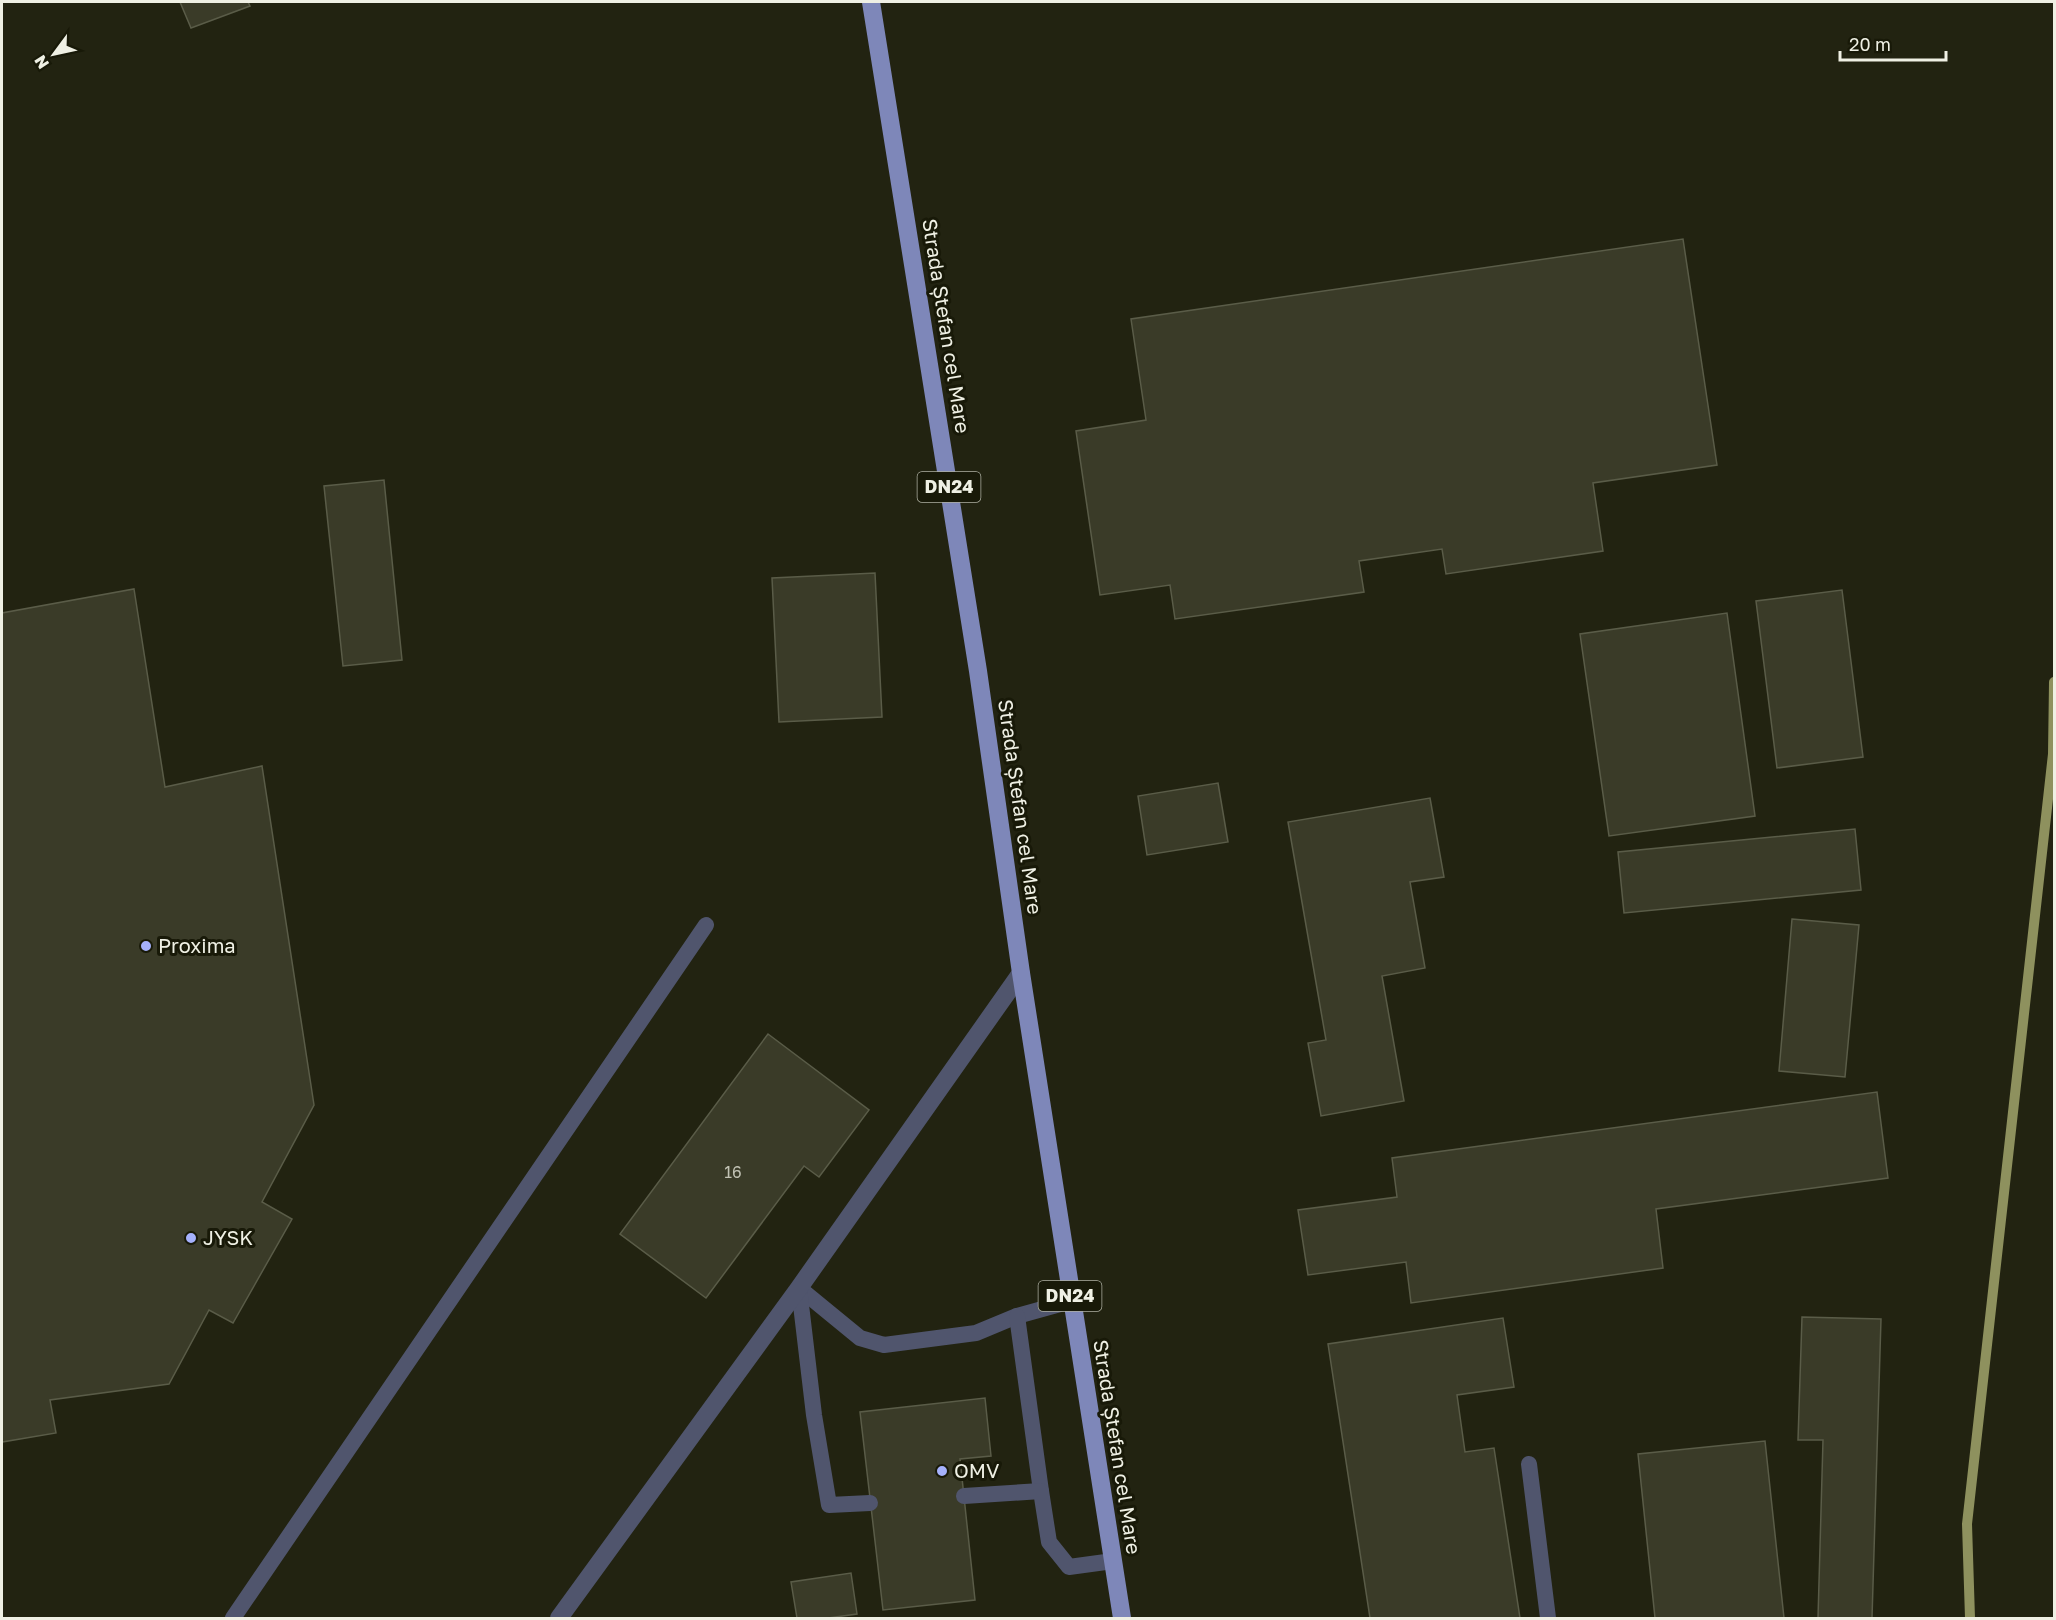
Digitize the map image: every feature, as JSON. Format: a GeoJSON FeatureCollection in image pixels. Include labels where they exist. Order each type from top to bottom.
{"type":"FeatureCollection","features":[{"type":"Feature","properties":{"kind":"main road","name":"Strada Ștefan cel Mare"},"geometry":{"type":"LineString","coordinates":[[871,2],[978,671],[1021,973],[1122,1618]]}},
{"type":"Feature","properties":{"kind":"street"},"geometry":{"type":"LineString","coordinates":[[559,1618],[799,1288],[1021,973]]}},
{"type":"Feature","properties":{"kind":"lane"},"geometry":{"type":"LineString","coordinates":[[233,1618],[706,925]]}},
{"type":"Feature","properties":{"kind":"lane"},"geometry":{"type":"LineString","coordinates":[[799,1288],[860,1338],[884,1345],[976,1333],[1017,1316],[1071,1301]]}},
{"type":"Feature","properties":{"kind":"lane"},"geometry":{"type":"LineString","coordinates":[[799,1288],[814,1415],[829,1505],[870,1503]]}},
{"type":"Feature","properties":{"kind":"lane"},"geometry":{"type":"LineString","coordinates":[[1017,1316],[1049,1542],[1069,1567],[1113,1561]]}},
{"type":"Feature","properties":{"kind":"lane"},"geometry":{"type":"LineString","coordinates":[[1529,1464],[1548,1618]]}},
{"type":"Feature","properties":{"kind":"lane"},"geometry":{"type":"LineString","coordinates":[[964,1496],[1041,1491]]}},
{"type":"Feature","properties":{"kind":"building"},"geometry":{"type":"Polygon","coordinates":[[[180,2],[248,2],[250,6],[191,28],[180,2]]]}},
{"type":"Feature","properties":{"kind":"building"},"geometry":{"type":"Polygon","coordinates":[[[1683,239],[1717,465],[1593,483],[1603,551],[1446,574],[1442,549],[1359,561],[1364,592],[1175,619],[1170,585],[1100,595],[1076,431],[1146,420],[1131,319],[1683,239]]]}},
{"type":"Feature","properties":{"kind":"building"},"geometry":{"type":"Polygon","coordinates":[[[384,480],[402,660],[343,666],[324,486],[384,480]]]}},
{"type":"Feature","properties":{"kind":"building"},"geometry":{"type":"Polygon","coordinates":[[[875,573],[882,717],[779,722],[772,578],[875,573]]]}},
{"type":"Feature","properties":{"kind":"building","name":"Proxima"},"geometry":{"type":"Polygon","coordinates":[[[134,589],[165,787],[262,766],[314,1105],[262,1202],[292,1219],[233,1323],[209,1310],[169,1384],[50,1400],[56,1433],[2,1442],[2,613],[134,589]]]}},
{"type":"Feature","properties":{"kind":"building"},"geometry":{"type":"Polygon","coordinates":[[[1842,590],[1863,757],[1777,768],[1756,601],[1842,590]]]}},
{"type":"Feature","properties":{"kind":"building"},"geometry":{"type":"Polygon","coordinates":[[[1727,613],[1755,816],[1609,836],[1580,634],[1727,613]]]}},
{"type":"Feature","properties":{"kind":"building"},"geometry":{"type":"Polygon","coordinates":[[[1218,783],[1228,842],[1147,855],[1138,796],[1218,783]]]}},
{"type":"Feature","properties":{"kind":"building"},"geometry":{"type":"Polygon","coordinates":[[[1430,798],[1444,877],[1410,882],[1425,968],[1382,976],[1404,1101],[1321,1116],[1308,1043],[1326,1040],[1288,822],[1430,798]]]}},
{"type":"Feature","properties":{"kind":"building"},"geometry":{"type":"Polygon","coordinates":[[[1855,829],[1861,890],[1624,913],[1618,852],[1855,829]]]}},
{"type":"Feature","properties":{"kind":"building"},"geometry":{"type":"Polygon","coordinates":[[[1792,919],[1859,925],[1845,1077],[1779,1071],[1792,919]]]}},
{"type":"Feature","properties":{"kind":"building"},"geometry":{"type":"Polygon","coordinates":[[[768,1034],[869,1110],[819,1177],[804,1166],[706,1298],[620,1234],[768,1034]]]}},
{"type":"Feature","properties":{"kind":"building"},"geometry":{"type":"Polygon","coordinates":[[[1877,1092],[1888,1178],[1656,1209],[1663,1268],[1411,1303],[1406,1262],[1308,1275],[1298,1210],[1397,1197],[1392,1158],[1877,1092]]]}},
{"type":"Feature","properties":{"kind":"building"},"geometry":{"type":"Polygon","coordinates":[[[1802,1317],[1881,1319],[1872,1618],[1818,1618],[1823,1440],[1798,1440],[1802,1317]]]}},
{"type":"Feature","properties":{"kind":"building"},"geometry":{"type":"Polygon","coordinates":[[[1503,1318],[1514,1387],[1457,1395],[1465,1452],[1494,1448],[1520,1618],[1370,1618],[1328,1344],[1503,1318]]]}},
{"type":"Feature","properties":{"kind":"building"},"geometry":{"type":"Polygon","coordinates":[[[985,1398],[991,1456],[960,1459],[975,1600],[883,1610],[860,1412],[985,1398]]]}},
{"type":"Feature","properties":{"kind":"building"},"geometry":{"type":"Polygon","coordinates":[[[1765,1441],[1784,1618],[1655,1618],[1638,1454],[1765,1441]]]}},
{"type":"Feature","properties":{"kind":"building"},"geometry":{"type":"Polygon","coordinates":[[[851,1573],[857,1614],[828,1618],[797,1618],[791,1582],[851,1573]]]}},
{"type":"Feature","properties":{"kind":"waterway"},"geometry":{"type":"LineString","coordinates":[[1970,1618],[1967,1524],[2053,754],[2054,682]]}},
{"type":"Feature","properties":{"kind":"place","name":"Proxima"},"geometry":{"type":"Point","coordinates":[146,946]}},
{"type":"Feature","properties":{"kind":"place","name":"JYSK"},"geometry":{"type":"Point","coordinates":[191,1238]}},
{"type":"Feature","properties":{"kind":"place","name":"OMV"},"geometry":{"type":"Point","coordinates":[942,1471]}}]}
